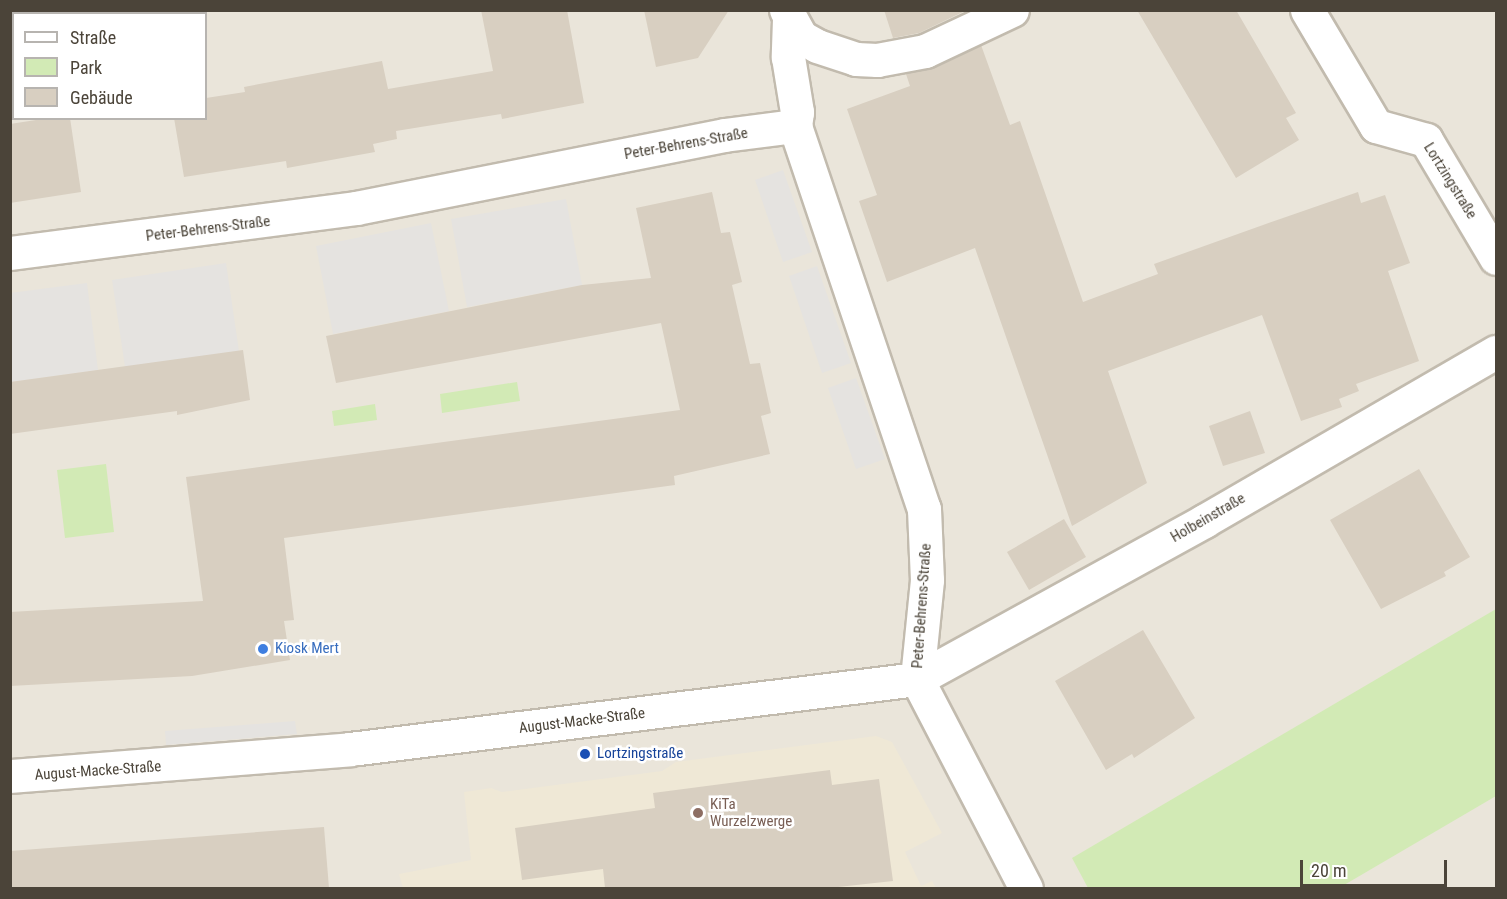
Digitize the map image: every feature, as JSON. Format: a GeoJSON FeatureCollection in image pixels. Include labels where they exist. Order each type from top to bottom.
{"type":"FeatureCollection","features":[{"type":"Feature","properties":{"kind":"street"},"geometry":{"type":"LineString","coordinates":[[787,15],[801,37],[817,46],[856,59],[877,60],[925,51],[1012,10]]}},
{"type":"Feature","properties":{"kind":"street","name":"Lortzingstraße"},"geometry":{"type":"LineString","coordinates":[[1307,10],[1376,126],[1426,140],[1497,258]]}},
{"type":"Feature","properties":{"kind":"street"},"geometry":{"type":"LineString","coordinates":[[787,15],[788,57],[797,112],[795,126]]}},
{"type":"Feature","properties":{"kind":"street","name":"Peter-Behrens-Straße"},"geometry":{"type":"LineString","coordinates":[[10,253],[356,208],[724,135],[795,126],[924,509],[927,580],[917,679]]}},
{"type":"Feature","properties":{"kind":"street","name":"Holbeinstraße"},"geometry":{"type":"LineString","coordinates":[[917,679],[1204,521],[1497,352]]}},
{"type":"Feature","properties":{"kind":"street"},"geometry":{"type":"LineString","coordinates":[[917,679],[1026,888]]}},
{"type":"Feature","properties":{"kind":"street","name":"August-Macke-Straße"},"geometry":{"type":"LineString","coordinates":[[10,776],[350,749],[917,679]]}},
{"type":"Feature","properties":{"kind":"shaded area"},"geometry":{"type":"Polygon","coordinates":[[[11,11],[1496,11],[1496,888],[11,888],[11,11]]]}},
{"type":"Feature","properties":{"kind":"shaded area"},"geometry":{"type":"Polygon","coordinates":[[[783,170],[812,252],[783,262],[755,180],[783,170]]]}},
{"type":"Feature","properties":{"kind":"shaded area"},"geometry":{"type":"Polygon","coordinates":[[[566,199],[582,285],[467,307],[451,219],[566,199]]]}},
{"type":"Feature","properties":{"kind":"shaded area"},"geometry":{"type":"Polygon","coordinates":[[[431,223],[449,311],[333,334],[316,246],[431,223]]]}},
{"type":"Feature","properties":{"kind":"shaded area"},"geometry":{"type":"Polygon","coordinates":[[[226,263],[239,351],[125,367],[112,280],[226,263]]]}},
{"type":"Feature","properties":{"kind":"shaded area"},"geometry":{"type":"Polygon","coordinates":[[[817,266],[851,363],[822,373],[789,276],[817,266]]]}},
{"type":"Feature","properties":{"kind":"shaded area"},"geometry":{"type":"Polygon","coordinates":[[[87,283],[98,370],[11,382],[10,293],[87,283]]]}},
{"type":"Feature","properties":{"kind":"shaded area"},"geometry":{"type":"Polygon","coordinates":[[[856,378],[885,459],[856,469],[828,388],[856,378]]]}},
{"type":"Feature","properties":{"kind":"shaded area"},"geometry":{"type":"Polygon","coordinates":[[[295,721],[297,734],[166,745],[165,731],[295,721]]]}},
{"type":"Feature","properties":{"kind":"shaded area","name":"KiTa Wurzelzwerge"},"geometry":{"type":"Polygon","coordinates":[[[876,736],[892,742],[942,833],[905,852],[921,886],[932,881],[936,888],[403,888],[399,874],[471,860],[464,792],[491,788],[502,792],[662,771],[676,762],[876,736]]]}},
{"type":"Feature","properties":{"kind":"green space"},"geometry":{"type":"Polygon","coordinates":[[[517,382],[520,401],[442,413],[440,394],[517,382]]]}},
{"type":"Feature","properties":{"kind":"green space"},"geometry":{"type":"Polygon","coordinates":[[[375,404],[377,420],[334,426],[332,411],[375,404]]]}},
{"type":"Feature","properties":{"kind":"green space"},"geometry":{"type":"Polygon","coordinates":[[[106,464],[114,532],[65,538],[57,470],[106,464]]]}},
{"type":"Feature","properties":{"kind":"green space"},"geometry":{"type":"Polygon","coordinates":[[[1496,609],[1496,796],[1339,888],[1088,888],[1072,858],[1496,609]]]}},
{"type":"Feature","properties":{"kind":"building"},"geometry":{"type":"Polygon","coordinates":[[[481,10],[567,10],[584,103],[502,119],[501,114],[396,131],[397,139],[373,144],[375,152],[287,168],[286,161],[184,177],[174,120],[207,120],[207,98],[245,92],[244,87],[382,61],[388,89],[493,71],[481,10]]]}},
{"type":"Feature","properties":{"kind":"building"},"geometry":{"type":"Polygon","coordinates":[[[644,10],[729,10],[698,58],[656,67],[644,10]]]}},
{"type":"Feature","properties":{"kind":"building"},"geometry":{"type":"Polygon","coordinates":[[[884,10],[967,10],[919,33],[893,38],[884,10]]]}},
{"type":"Feature","properties":{"kind":"building"},"geometry":{"type":"Polygon","coordinates":[[[1137,10],[1236,10],[1296,113],[1286,118],[1299,140],[1236,178],[1137,10]]]}},
{"type":"Feature","properties":{"kind":"building"},"geometry":{"type":"Polygon","coordinates":[[[981,45],[1010,125],[1020,121],[1083,302],[1158,274],[1154,264],[1263,225],[1358,192],[1361,203],[1385,195],[1410,263],[1388,271],[1419,361],[1356,384],[1359,391],[1339,399],[1342,407],[1301,421],[1262,315],[1108,371],[1147,483],[1072,526],[975,248],[887,282],[859,201],[877,195],[847,109],[910,86],[906,74],[933,68],[981,45]]]}},
{"type":"Feature","properties":{"kind":"building"},"geometry":{"type":"Polygon","coordinates":[[[36,120],[70,120],[81,192],[10,203],[10,124],[36,120]]]}},
{"type":"Feature","properties":{"kind":"building"},"geometry":{"type":"Polygon","coordinates":[[[712,192],[721,233],[730,232],[742,282],[732,285],[750,364],[760,363],[771,413],[761,416],[770,454],[674,476],[675,485],[284,538],[294,620],[284,621],[290,660],[192,676],[10,686],[10,612],[203,601],[186,477],[680,410],[661,323],[336,383],[326,336],[582,285],[651,278],[636,208],[712,192]]]}},
{"type":"Feature","properties":{"kind":"building"},"geometry":{"type":"Polygon","coordinates":[[[243,350],[250,400],[177,415],[177,411],[10,434],[10,382],[243,350]]]}},
{"type":"Feature","properties":{"kind":"building"},"geometry":{"type":"Polygon","coordinates":[[[1250,411],[1265,453],[1223,466],[1209,426],[1250,411]]]}},
{"type":"Feature","properties":{"kind":"building"},"geometry":{"type":"Polygon","coordinates":[[[1419,469],[1470,557],[1444,572],[1446,576],[1381,609],[1330,520],[1419,469]]]}},
{"type":"Feature","properties":{"kind":"building"},"geometry":{"type":"Polygon","coordinates":[[[1064,519],[1086,557],[1029,590],[1007,552],[1064,519]]]}},
{"type":"Feature","properties":{"kind":"building"},"geometry":{"type":"Polygon","coordinates":[[[1143,630],[1195,718],[1134,758],[1132,754],[1106,770],[1055,681],[1143,630]]]}},
{"type":"Feature","properties":{"kind":"building"},"geometry":{"type":"Polygon","coordinates":[[[830,770],[832,785],[879,779],[893,881],[829,888],[605,888],[603,869],[522,880],[515,828],[655,808],[653,793],[830,770]]]}},
{"type":"Feature","properties":{"kind":"building"},"geometry":{"type":"Polygon","coordinates":[[[324,827],[329,888],[10,888],[10,851],[324,827]]]}},
{"type":"Feature","properties":{"kind":"place","name":"Kiosk Mert"},"geometry":{"type":"Point","coordinates":[263,649]}},
{"type":"Feature","properties":{"kind":"place","name":"Lortzingstraße"},"geometry":{"type":"Point","coordinates":[585,754]}},
{"type":"Feature","properties":{"kind":"place","name":"KiTa Wurzelzwerge"},"geometry":{"type":"Point","coordinates":[698,813]}}]}
